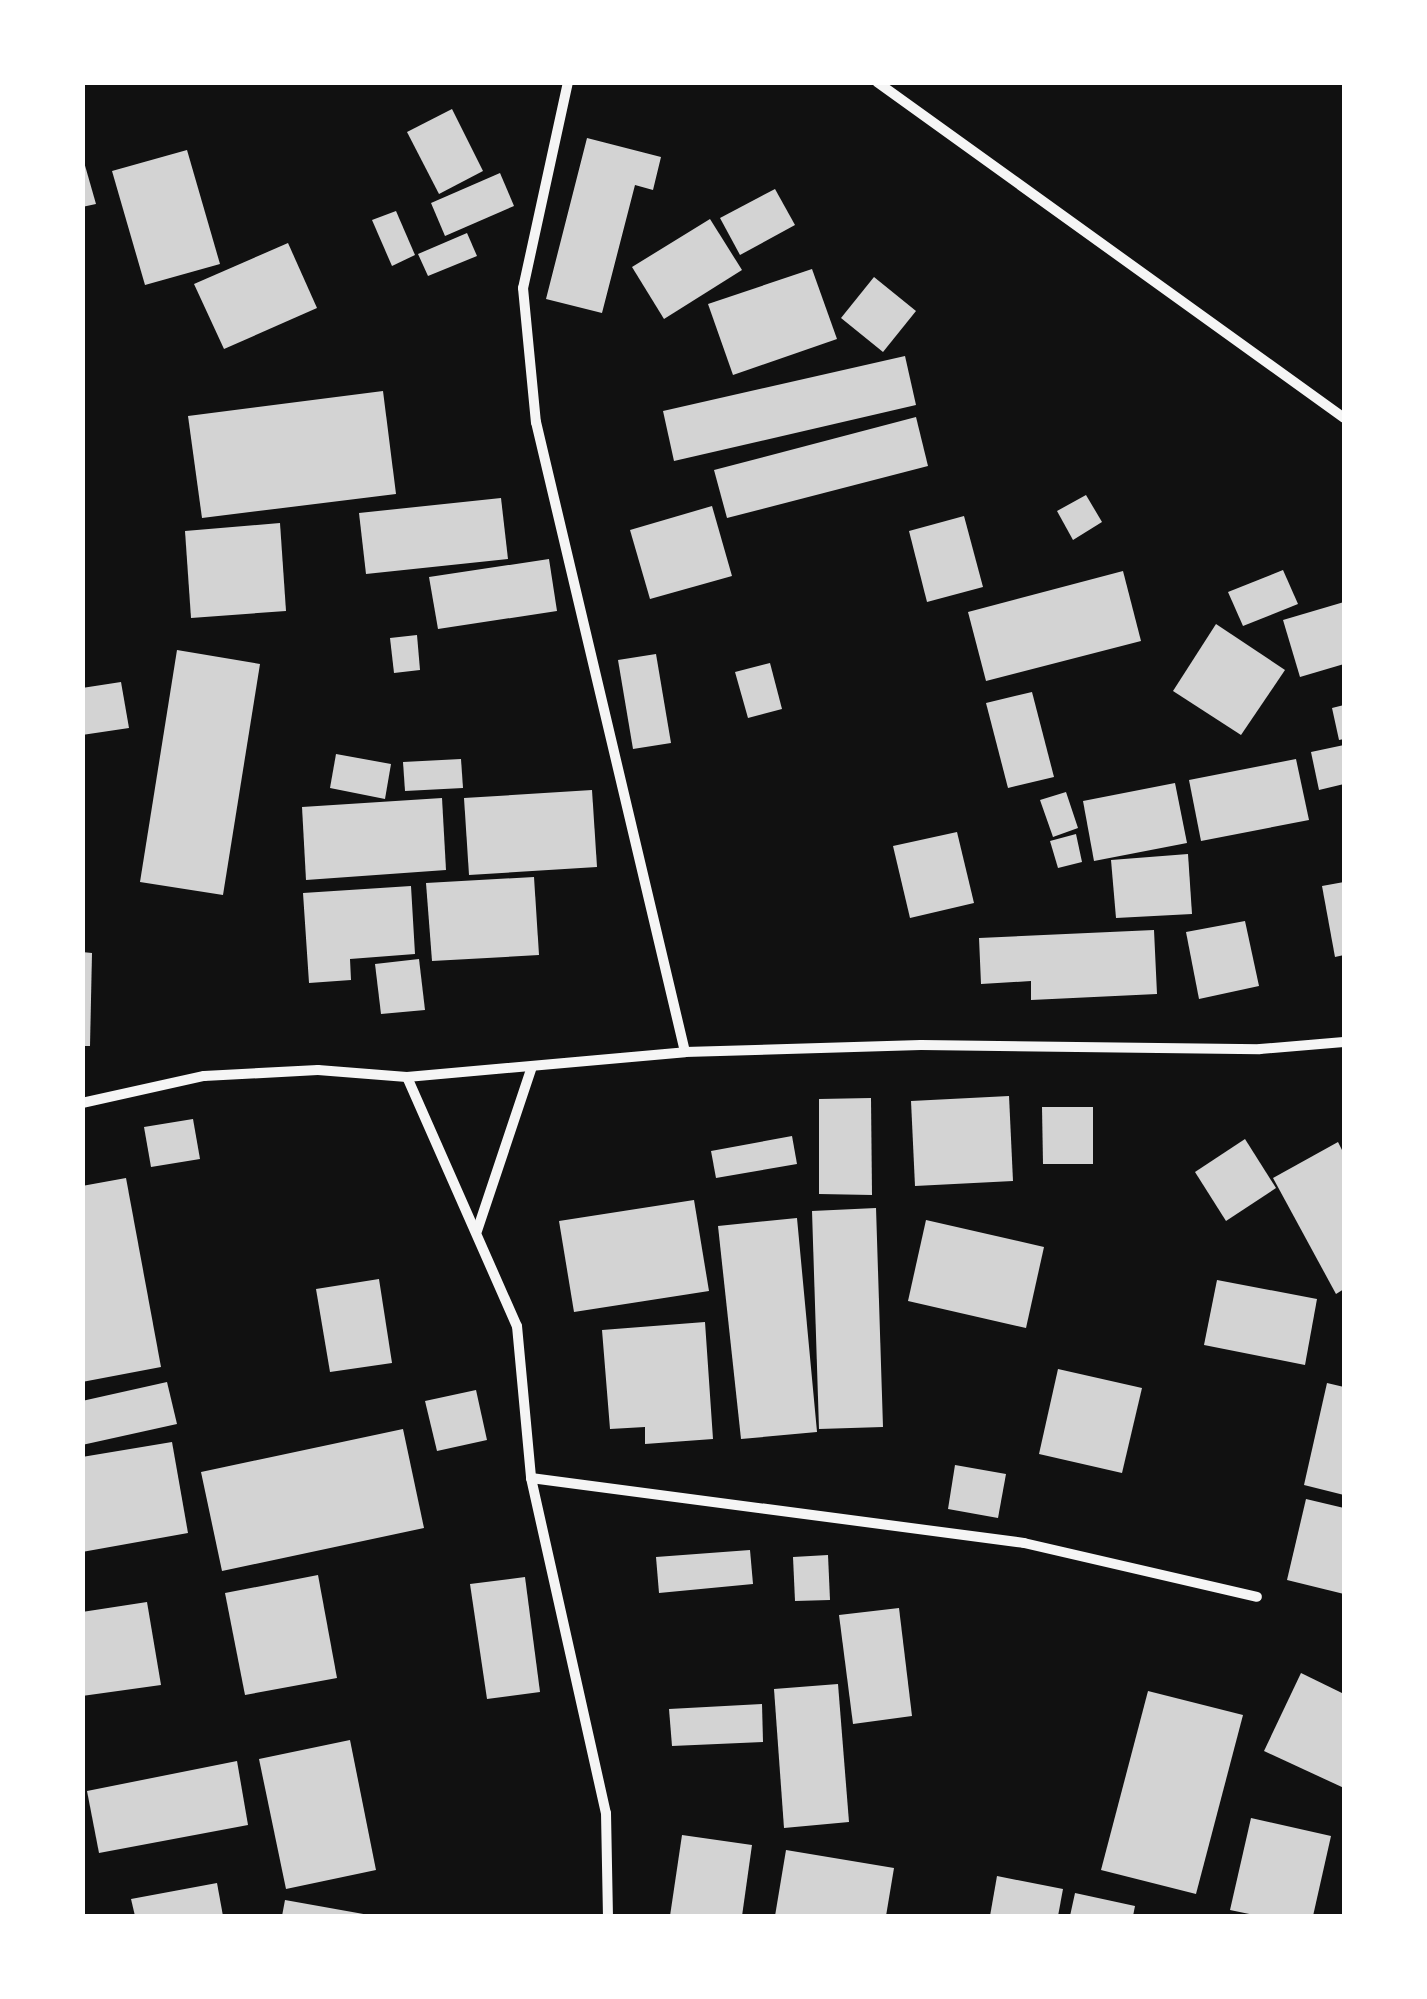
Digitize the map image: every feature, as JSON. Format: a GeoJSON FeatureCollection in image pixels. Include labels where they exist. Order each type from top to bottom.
{"type":"FeatureCollection","features":[{"type":"Feature","properties":{"kind":"street"},"geometry":{"type":"LineString","coordinates":[[568,82],[524,288],[536,422],[684,1052]]}},
{"type":"Feature","properties":{"kind":"street"},"geometry":{"type":"LineString","coordinates":[[877,82],[1344,418]]}},
{"type":"Feature","properties":{"kind":"street"},"geometry":{"type":"LineString","coordinates":[[82,1103],[204,1076],[318,1070],[407,1077],[684,1052],[922,1045],[1260,1049],[1344,1042]]}},
{"type":"Feature","properties":{"kind":"street"},"geometry":{"type":"LineString","coordinates":[[476,1232],[532,1067]]}},
{"type":"Feature","properties":{"kind":"street"},"geometry":{"type":"LineString","coordinates":[[407,1077],[517,1326],[530,1478],[606,1813],[608,1916]]}},
{"type":"Feature","properties":{"kind":"street"},"geometry":{"type":"LineString","coordinates":[[530,1478],[1024,1543],[1257,1597]]}},
{"type":"Feature","properties":{"kind":"building"},"geometry":{"type":"Polygon","coordinates":[[[452,109],[483,171],[439,194],[407,132],[452,109]]]}},
{"type":"Feature","properties":{"kind":"building"},"geometry":{"type":"Polygon","coordinates":[[[587,138],[661,157],[653,190],[635,185],[602,313],[546,299],[587,138]]]}},
{"type":"Feature","properties":{"kind":"building"},"geometry":{"type":"Polygon","coordinates":[[[187,150],[220,264],[145,285],[112,171],[187,150]]]}},
{"type":"Feature","properties":{"kind":"building"},"geometry":{"type":"Polygon","coordinates":[[[82,155],[96,204],[82,207],[82,155]]]}},
{"type":"Feature","properties":{"kind":"building"},"geometry":{"type":"Polygon","coordinates":[[[500,173],[514,206],[445,236],[431,203],[500,173]]]}},
{"type":"Feature","properties":{"kind":"building"},"geometry":{"type":"Polygon","coordinates":[[[775,189],[795,225],[740,255],[720,218],[775,189]]]}},
{"type":"Feature","properties":{"kind":"building"},"geometry":{"type":"Polygon","coordinates":[[[396,211],[415,255],[392,266],[372,220],[396,211]]]}},
{"type":"Feature","properties":{"kind":"building"},"geometry":{"type":"Polygon","coordinates":[[[710,219],[742,270],[664,319],[632,267],[710,219]]]}},
{"type":"Feature","properties":{"kind":"building"},"geometry":{"type":"Polygon","coordinates":[[[467,233],[477,256],[428,276],[418,254],[467,233]]]}},
{"type":"Feature","properties":{"kind":"building"},"geometry":{"type":"Polygon","coordinates":[[[288,243],[317,308],[224,349],[194,284],[288,243]]]}},
{"type":"Feature","properties":{"kind":"building"},"geometry":{"type":"Polygon","coordinates":[[[812,269],[837,339],[733,375],[708,304],[812,269]]]}},
{"type":"Feature","properties":{"kind":"building"},"geometry":{"type":"Polygon","coordinates":[[[874,277],[916,311],[883,352],[841,318],[874,277]]]}},
{"type":"Feature","properties":{"kind":"building"},"geometry":{"type":"Polygon","coordinates":[[[905,356],[916,405],[674,461],[663,411],[905,356]]]}},
{"type":"Feature","properties":{"kind":"building"},"geometry":{"type":"Polygon","coordinates":[[[383,391],[396,494],[202,518],[188,416],[383,391]]]}},
{"type":"Feature","properties":{"kind":"building"},"geometry":{"type":"Polygon","coordinates":[[[916,417],[928,466],[727,518],[714,470],[916,417]]]}},
{"type":"Feature","properties":{"kind":"building"},"geometry":{"type":"Polygon","coordinates":[[[1086,495],[1102,522],[1073,540],[1057,511],[1086,495]]]}},
{"type":"Feature","properties":{"kind":"building"},"geometry":{"type":"Polygon","coordinates":[[[501,498],[508,559],[366,574],[359,513],[501,498]]]}},
{"type":"Feature","properties":{"kind":"building"},"geometry":{"type":"Polygon","coordinates":[[[712,506],[732,576],[650,599],[630,530],[712,506]]]}},
{"type":"Feature","properties":{"kind":"building"},"geometry":{"type":"Polygon","coordinates":[[[964,516],[983,587],[927,602],[909,531],[964,516]]]}},
{"type":"Feature","properties":{"kind":"building"},"geometry":{"type":"Polygon","coordinates":[[[280,523],[286,611],[191,618],[185,531],[280,523]]]}},
{"type":"Feature","properties":{"kind":"building"},"geometry":{"type":"Polygon","coordinates":[[[549,559],[557,611],[438,629],[429,577],[549,559]]]}},
{"type":"Feature","properties":{"kind":"building"},"geometry":{"type":"Polygon","coordinates":[[[1283,570],[1298,604],[1243,626],[1228,592],[1283,570]]]}},
{"type":"Feature","properties":{"kind":"building"},"geometry":{"type":"Polygon","coordinates":[[[1123,571],[1141,641],[986,681],[968,612],[1123,571]]]}},
{"type":"Feature","properties":{"kind":"building"},"geometry":{"type":"Polygon","coordinates":[[[1344,602],[1344,664],[1300,677],[1283,620],[1344,602]]]}},
{"type":"Feature","properties":{"kind":"building"},"geometry":{"type":"Polygon","coordinates":[[[1216,624],[1285,670],[1241,735],[1173,691],[1216,624]]]}},
{"type":"Feature","properties":{"kind":"building"},"geometry":{"type":"Polygon","coordinates":[[[417,635],[420,670],[394,673],[390,638],[417,635]]]}},
{"type":"Feature","properties":{"kind":"building"},"geometry":{"type":"Polygon","coordinates":[[[177,650],[260,664],[223,895],[140,882],[177,650]]]}},
{"type":"Feature","properties":{"kind":"building"},"geometry":{"type":"Polygon","coordinates":[[[656,654],[671,743],[633,749],[618,660],[656,654]]]}},
{"type":"Feature","properties":{"kind":"building"},"geometry":{"type":"Polygon","coordinates":[[[770,663],[782,709],[748,718],[735,672],[770,663]]]}},
{"type":"Feature","properties":{"kind":"building"},"geometry":{"type":"Polygon","coordinates":[[[121,682],[129,728],[82,735],[82,688],[121,682]]]}},
{"type":"Feature","properties":{"kind":"building"},"geometry":{"type":"Polygon","coordinates":[[[1032,692],[1054,777],[1008,788],[986,703],[1032,692]]]}},
{"type":"Feature","properties":{"kind":"building"},"geometry":{"type":"Polygon","coordinates":[[[1344,705],[1344,739],[1339,740],[1332,708],[1344,705]]]}},
{"type":"Feature","properties":{"kind":"building"},"geometry":{"type":"Polygon","coordinates":[[[1344,745],[1344,784],[1319,790],[1311,752],[1344,745]]]}},
{"type":"Feature","properties":{"kind":"building"},"geometry":{"type":"Polygon","coordinates":[[[336,754],[391,764],[385,799],[330,788],[336,754]]]}},
{"type":"Feature","properties":{"kind":"building"},"geometry":{"type":"Polygon","coordinates":[[[461,759],[463,788],[405,791],[403,762],[461,759]]]}},
{"type":"Feature","properties":{"kind":"building"},"geometry":{"type":"Polygon","coordinates":[[[1296,759],[1309,820],[1201,841],[1189,780],[1296,759]]]}},
{"type":"Feature","properties":{"kind":"building"},"geometry":{"type":"Polygon","coordinates":[[[1175,783],[1187,843],[1094,861],[1083,801],[1175,783]]]}},
{"type":"Feature","properties":{"kind":"building"},"geometry":{"type":"Polygon","coordinates":[[[592,790],[597,867],[469,875],[464,798],[592,790]]]}},
{"type":"Feature","properties":{"kind":"building"},"geometry":{"type":"Polygon","coordinates":[[[1066,792],[1078,828],[1053,837],[1040,800],[1066,792]]]}},
{"type":"Feature","properties":{"kind":"building"},"geometry":{"type":"Polygon","coordinates":[[[442,798],[446,870],[306,880],[302,807],[442,798]]]}},
{"type":"Feature","properties":{"kind":"building"},"geometry":{"type":"Polygon","coordinates":[[[957,832],[974,903],[910,918],[893,846],[957,832]]]}},
{"type":"Feature","properties":{"kind":"building"},"geometry":{"type":"Polygon","coordinates":[[[1076,834],[1082,862],[1058,868],[1050,841],[1076,834]]]}},
{"type":"Feature","properties":{"kind":"building"},"geometry":{"type":"Polygon","coordinates":[[[1188,854],[1192,914],[1116,918],[1111,860],[1188,854]]]}},
{"type":"Feature","properties":{"kind":"building"},"geometry":{"type":"Polygon","coordinates":[[[534,877],[539,955],[432,961],[426,883],[534,877]]]}},
{"type":"Feature","properties":{"kind":"building"},"geometry":{"type":"Polygon","coordinates":[[[1344,882],[1344,955],[1335,957],[1322,886],[1344,882]]]}},
{"type":"Feature","properties":{"kind":"building"},"geometry":{"type":"Polygon","coordinates":[[[411,886],[415,954],[350,959],[351,980],[309,983],[303,893],[411,886]]]}},
{"type":"Feature","properties":{"kind":"building"},"geometry":{"type":"Polygon","coordinates":[[[1245,921],[1259,986],[1199,999],[1186,932],[1245,921]]]}},
{"type":"Feature","properties":{"kind":"building"},"geometry":{"type":"Polygon","coordinates":[[[1154,930],[1157,994],[1031,1000],[1031,981],[981,984],[979,938],[1154,930]]]}},
{"type":"Feature","properties":{"kind":"building"},"geometry":{"type":"Polygon","coordinates":[[[82,952],[92,953],[90,1046],[82,1046],[82,952]]]}},
{"type":"Feature","properties":{"kind":"building"},"geometry":{"type":"Polygon","coordinates":[[[419,959],[425,1010],[381,1014],[375,964],[419,959]]]}},
{"type":"Feature","properties":{"kind":"building"},"geometry":{"type":"Polygon","coordinates":[[[1009,1096],[1013,1181],[915,1186],[911,1101],[1009,1096]]]}},
{"type":"Feature","properties":{"kind":"building"},"geometry":{"type":"Polygon","coordinates":[[[871,1098],[872,1195],[819,1194],[819,1099],[871,1098]]]}},
{"type":"Feature","properties":{"kind":"building"},"geometry":{"type":"Polygon","coordinates":[[[1042,1107],[1093,1107],[1093,1164],[1043,1164],[1042,1107]]]}},
{"type":"Feature","properties":{"kind":"building"},"geometry":{"type":"Polygon","coordinates":[[[193,1119],[200,1159],[151,1167],[144,1127],[193,1119]]]}},
{"type":"Feature","properties":{"kind":"building"},"geometry":{"type":"Polygon","coordinates":[[[792,1136],[797,1164],[716,1178],[711,1151],[792,1136]]]}},
{"type":"Feature","properties":{"kind":"building"},"geometry":{"type":"Polygon","coordinates":[[[1245,1139],[1276,1188],[1226,1221],[1195,1172],[1245,1139]]]}},
{"type":"Feature","properties":{"kind":"building"},"geometry":{"type":"Polygon","coordinates":[[[1338,1142],[1344,1154],[1344,1289],[1336,1294],[1273,1178],[1338,1142]]]}},
{"type":"Feature","properties":{"kind":"building"},"geometry":{"type":"Polygon","coordinates":[[[126,1178],[161,1367],[82,1382],[82,1186],[126,1178]]]}},
{"type":"Feature","properties":{"kind":"building"},"geometry":{"type":"Polygon","coordinates":[[[694,1200],[709,1291],[574,1312],[559,1221],[694,1200]]]}},
{"type":"Feature","properties":{"kind":"building"},"geometry":{"type":"Polygon","coordinates":[[[876,1208],[883,1427],[819,1429],[812,1211],[876,1208]]]}},
{"type":"Feature","properties":{"kind":"building"},"geometry":{"type":"Polygon","coordinates":[[[797,1218],[817,1432],[741,1439],[718,1226],[797,1218]]]}},
{"type":"Feature","properties":{"kind":"building"},"geometry":{"type":"Polygon","coordinates":[[[926,1220],[1044,1247],[1026,1328],[908,1301],[926,1220]]]}},
{"type":"Feature","properties":{"kind":"building"},"geometry":{"type":"Polygon","coordinates":[[[379,1279],[392,1363],[330,1372],[316,1289],[379,1279]]]}},
{"type":"Feature","properties":{"kind":"building"},"geometry":{"type":"Polygon","coordinates":[[[1217,1280],[1317,1299],[1305,1365],[1204,1345],[1217,1280]]]}},
{"type":"Feature","properties":{"kind":"building"},"geometry":{"type":"Polygon","coordinates":[[[705,1322],[713,1439],[645,1444],[645,1427],[610,1429],[602,1330],[705,1322]]]}},
{"type":"Feature","properties":{"kind":"building"},"geometry":{"type":"Polygon","coordinates":[[[1058,1369],[1142,1388],[1122,1473],[1039,1454],[1058,1369]]]}},
{"type":"Feature","properties":{"kind":"building"},"geometry":{"type":"Polygon","coordinates":[[[167,1382],[177,1424],[82,1445],[82,1401],[167,1382]]]}},
{"type":"Feature","properties":{"kind":"building"},"geometry":{"type":"Polygon","coordinates":[[[1327,1383],[1344,1387],[1344,1495],[1304,1485],[1327,1383]]]}},
{"type":"Feature","properties":{"kind":"building"},"geometry":{"type":"Polygon","coordinates":[[[476,1390],[487,1440],[437,1451],[425,1401],[476,1390]]]}},
{"type":"Feature","properties":{"kind":"building"},"geometry":{"type":"Polygon","coordinates":[[[403,1429],[424,1528],[222,1571],[201,1472],[403,1429]]]}},
{"type":"Feature","properties":{"kind":"building"},"geometry":{"type":"Polygon","coordinates":[[[172,1442],[188,1533],[82,1552],[82,1457],[172,1442]]]}},
{"type":"Feature","properties":{"kind":"building"},"geometry":{"type":"Polygon","coordinates":[[[955,1465],[1006,1474],[998,1518],[948,1509],[955,1465]]]}},
{"type":"Feature","properties":{"kind":"building"},"geometry":{"type":"Polygon","coordinates":[[[1306,1499],[1344,1508],[1344,1594],[1287,1580],[1306,1499]]]}},
{"type":"Feature","properties":{"kind":"building"},"geometry":{"type":"Polygon","coordinates":[[[750,1550],[753,1584],[659,1593],[656,1557],[750,1550]]]}},
{"type":"Feature","properties":{"kind":"building"},"geometry":{"type":"Polygon","coordinates":[[[828,1555],[830,1600],[795,1601],[793,1557],[828,1555]]]}},
{"type":"Feature","properties":{"kind":"building"},"geometry":{"type":"Polygon","coordinates":[[[318,1575],[337,1678],[245,1695],[225,1593],[318,1575]]]}},
{"type":"Feature","properties":{"kind":"building"},"geometry":{"type":"Polygon","coordinates":[[[525,1577],[540,1692],[487,1699],[470,1584],[525,1577]]]}},
{"type":"Feature","properties":{"kind":"building"},"geometry":{"type":"Polygon","coordinates":[[[147,1602],[161,1685],[82,1696],[82,1612],[147,1602]]]}},
{"type":"Feature","properties":{"kind":"building"},"geometry":{"type":"Polygon","coordinates":[[[899,1608],[912,1716],[853,1724],[839,1615],[899,1608]]]}},
{"type":"Feature","properties":{"kind":"building"},"geometry":{"type":"Polygon","coordinates":[[[1301,1673],[1344,1694],[1344,1788],[1264,1751],[1301,1673]]]}},
{"type":"Feature","properties":{"kind":"building"},"geometry":{"type":"Polygon","coordinates":[[[838,1684],[849,1822],[784,1828],[774,1689],[838,1684]]]}},
{"type":"Feature","properties":{"kind":"building"},"geometry":{"type":"Polygon","coordinates":[[[1148,1691],[1243,1715],[1196,1894],[1101,1870],[1148,1691]]]}},
{"type":"Feature","properties":{"kind":"building"},"geometry":{"type":"Polygon","coordinates":[[[762,1704],[763,1742],[672,1746],[669,1709],[762,1704]]]}},
{"type":"Feature","properties":{"kind":"building"},"geometry":{"type":"Polygon","coordinates":[[[350,1740],[376,1870],[286,1889],[259,1759],[350,1740]]]}},
{"type":"Feature","properties":{"kind":"building"},"geometry":{"type":"Polygon","coordinates":[[[237,1761],[248,1825],[99,1853],[87,1791],[237,1761]]]}},
{"type":"Feature","properties":{"kind":"building"},"geometry":{"type":"Polygon","coordinates":[[[1251,1818],[1331,1836],[1313,1916],[1259,1916],[1230,1910],[1251,1818]]]}},
{"type":"Feature","properties":{"kind":"building"},"geometry":{"type":"Polygon","coordinates":[[[682,1835],[752,1845],[742,1916],[670,1916],[682,1835]]]}},
{"type":"Feature","properties":{"kind":"building"},"geometry":{"type":"Polygon","coordinates":[[[786,1850],[894,1868],[886,1916],[775,1916],[786,1850]]]}},
{"type":"Feature","properties":{"kind":"building"},"geometry":{"type":"Polygon","coordinates":[[[997,1876],[1063,1889],[1058,1916],[990,1916],[997,1876]]]}},
{"type":"Feature","properties":{"kind":"building"},"geometry":{"type":"Polygon","coordinates":[[[217,1883],[223,1916],[135,1916],[131,1899],[217,1883]]]}},
{"type":"Feature","properties":{"kind":"building"},"geometry":{"type":"Polygon","coordinates":[[[1075,1893],[1135,1906],[1133,1916],[1070,1916],[1075,1893]]]}},
{"type":"Feature","properties":{"kind":"building"},"geometry":{"type":"Polygon","coordinates":[[[285,1900],[369,1915],[282,1916],[285,1900]]]}}]}
